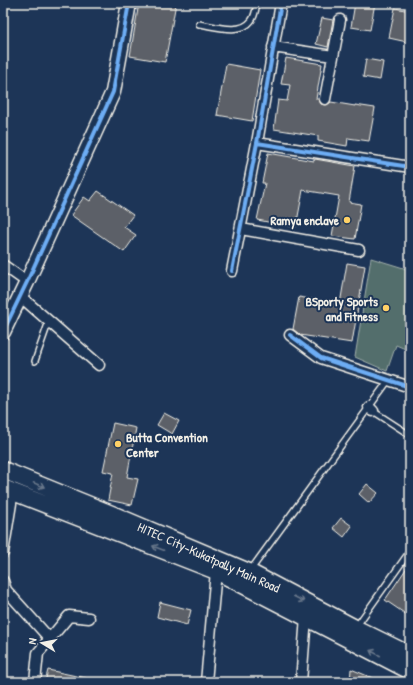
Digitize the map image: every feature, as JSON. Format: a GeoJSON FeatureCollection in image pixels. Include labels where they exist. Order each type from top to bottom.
{"type":"FeatureCollection","features":[{"type":"Feature","properties":{"kind":"main road","name":"HITEC City–Kukatpally Main Road"},"geometry":{"type":"LineString","coordinates":[[3,470],[249,572],[355,628],[410,655]]}},
{"type":"Feature","properties":{"kind":"main road","name":"HITEC City–Kukatpally Main Road"},"geometry":{"type":"LineString","coordinates":[[5,489],[216,571],[410,671]]}},
{"type":"Feature","properties":{"kind":"street"},"geometry":{"type":"LineString","coordinates":[[3,332],[113,92],[129,3]]}},
{"type":"Feature","properties":{"kind":"street"},"geometry":{"type":"LineString","coordinates":[[232,271],[257,143],[281,3]]}},
{"type":"Feature","properties":{"kind":"street"},"geometry":{"type":"LineString","coordinates":[[324,99],[340,20]]}},
{"type":"Feature","properties":{"kind":"street"},"geometry":{"type":"LineString","coordinates":[[273,47],[333,56]]}},
{"type":"Feature","properties":{"kind":"street"},"geometry":{"type":"LineString","coordinates":[[257,143],[410,166]]}},
{"type":"Feature","properties":{"kind":"street"},"geometry":{"type":"LineString","coordinates":[[241,229],[359,250]]}},
{"type":"Feature","properties":{"kind":"street"},"geometry":{"type":"LineString","coordinates":[[3,265],[27,282]]}},
{"type":"Feature","properties":{"kind":"street"},"geometry":{"type":"LineString","coordinates":[[20,296],[99,365]]}},
{"type":"Feature","properties":{"kind":"street"},"geometry":{"type":"LineString","coordinates":[[290,335],[321,358],[410,387]]}},
{"type":"Feature","properties":{"kind":"street"},"geometry":{"type":"LineString","coordinates":[[3,553],[5,489]]}},
{"type":"Feature","properties":{"kind":"street"},"geometry":{"type":"LineString","coordinates":[[206,682],[216,571]]}},
{"type":"Feature","properties":{"kind":"street"},"geometry":{"type":"LineString","coordinates":[[3,581],[6,590],[50,639]]}},
{"type":"Feature","properties":{"kind":"street"},"geometry":{"type":"LineString","coordinates":[[35,682],[38,652],[69,616],[90,618]]}},
{"type":"Feature","properties":{"kind":"street"},"geometry":{"type":"LineString","coordinates":[[301,682],[306,617]]}},
{"type":"Feature","properties":{"kind":"lane"},"geometry":{"type":"LineString","coordinates":[[199,24],[238,29],[246,27],[252,21],[257,3]]}},
{"type":"Feature","properties":{"kind":"lane"},"geometry":{"type":"LineString","coordinates":[[35,361],[49,321]]}},
{"type":"Feature","properties":{"kind":"lane"},"geometry":{"type":"LineString","coordinates":[[249,572],[371,409],[388,381]]}},
{"type":"Feature","properties":{"kind":"lane"},"geometry":{"type":"LineString","coordinates":[[371,409],[410,435]]}},
{"type":"Feature","properties":{"kind":"lane"},"geometry":{"type":"LineString","coordinates":[[355,628],[410,551]]}},
{"type":"Feature","properties":{"kind":"green space","name":"BSporty Sports and Fitness"},"geometry":{"type":"Polygon","coordinates":[[[371,258],[410,270],[410,351],[396,345],[387,371],[355,357],[371,258]]]}},
{"type":"Feature","properties":{"kind":"building"},"geometry":{"type":"Polygon","coordinates":[[[139,3],[176,3],[165,62],[130,56],[139,3]]]}},
{"type":"Feature","properties":{"kind":"building"},"geometry":{"type":"Polygon","coordinates":[[[355,3],[375,3],[370,30],[351,27],[355,3]]]}},
{"type":"Feature","properties":{"kind":"building"},"geometry":{"type":"Polygon","coordinates":[[[395,8],[410,11],[410,29],[407,42],[389,38],[395,8]]]}},
{"type":"Feature","properties":{"kind":"building"},"geometry":{"type":"Polygon","coordinates":[[[322,18],[333,20],[328,47],[316,44],[322,18]]]}},
{"type":"Feature","properties":{"kind":"building"},"geometry":{"type":"Polygon","coordinates":[[[286,58],[322,64],[316,99],[319,99],[321,104],[327,105],[331,102],[375,108],[369,141],[348,138],[347,146],[318,141],[318,136],[274,129],[278,100],[287,101],[290,85],[281,84],[286,58]]]}},
{"type":"Feature","properties":{"kind":"building"},"geometry":{"type":"Polygon","coordinates":[[[366,59],[383,62],[380,80],[363,77],[366,59]]]}},
{"type":"Feature","properties":{"kind":"building"},"geometry":{"type":"Polygon","coordinates":[[[226,64],[260,70],[252,121],[217,115],[226,64]]]}},
{"type":"Feature","properties":{"kind":"building"},"geometry":{"type":"Polygon","coordinates":[[[268,153],[355,166],[349,202],[361,204],[355,239],[332,236],[339,196],[303,190],[296,227],[257,220],[265,183],[262,183],[268,153]]]}},
{"type":"Feature","properties":{"kind":"building"},"geometry":{"type":"Polygon","coordinates":[[[98,191],[133,215],[124,227],[136,235],[124,252],[71,215],[84,197],[90,201],[98,191]]]}},
{"type":"Feature","properties":{"kind":"building"},"geometry":{"type":"Polygon","coordinates":[[[347,263],[365,266],[352,343],[300,335],[293,329],[299,297],[340,304],[347,263]]]}},
{"type":"Feature","properties":{"kind":"building"},"geometry":{"type":"Polygon","coordinates":[[[164,413],[179,421],[172,434],[157,425],[164,413]]]}},
{"type":"Feature","properties":{"kind":"building"},"geometry":{"type":"Polygon","coordinates":[[[113,423],[136,428],[127,477],[138,479],[132,505],[108,500],[113,473],[103,471],[113,423]]]}},
{"type":"Feature","properties":{"kind":"building"},"geometry":{"type":"Polygon","coordinates":[[[367,484],[378,493],[369,503],[359,494],[367,484]]]}},
{"type":"Feature","properties":{"kind":"building"},"geometry":{"type":"Polygon","coordinates":[[[341,518],[352,526],[344,537],[333,528],[341,518]]]}},
{"type":"Feature","properties":{"kind":"building"},"geometry":{"type":"Polygon","coordinates":[[[410,563],[410,617],[385,600],[410,563]]]}},
{"type":"Feature","properties":{"kind":"building"},"geometry":{"type":"Polygon","coordinates":[[[160,602],[191,610],[187,625],[157,617],[160,602]]]}},
{"type":"Feature","properties":{"kind":"building"},"geometry":{"type":"Polygon","coordinates":[[[351,669],[382,682],[350,682],[351,669]]]}},
{"type":"Feature","properties":{"kind":"building"},"geometry":{"type":"Polygon","coordinates":[[[48,670],[86,678],[86,682],[45,682],[48,670]]]}},
{"type":"Feature","properties":{"kind":"cycle path"},"geometry":{"type":"LineString","coordinates":[[3,332],[113,92],[129,3]]}},
{"type":"Feature","properties":{"kind":"cycle path"},"geometry":{"type":"LineString","coordinates":[[232,271],[257,143],[281,3]]}},
{"type":"Feature","properties":{"kind":"cycle path"},"geometry":{"type":"LineString","coordinates":[[257,143],[410,167]]}},
{"type":"Feature","properties":{"kind":"cycle path"},"geometry":{"type":"LineString","coordinates":[[290,335],[321,358],[410,387]]}},
{"type":"Feature","properties":{"kind":"place","name":"Ramya enclave"},"geometry":{"type":"Point","coordinates":[347,220]}},
{"type":"Feature","properties":{"kind":"place","name":"BSporty Sports and Fitness"},"geometry":{"type":"Point","coordinates":[386,308]}},
{"type":"Feature","properties":{"kind":"place","name":"Butta Convention Center"},"geometry":{"type":"Point","coordinates":[118,444]}}]}
